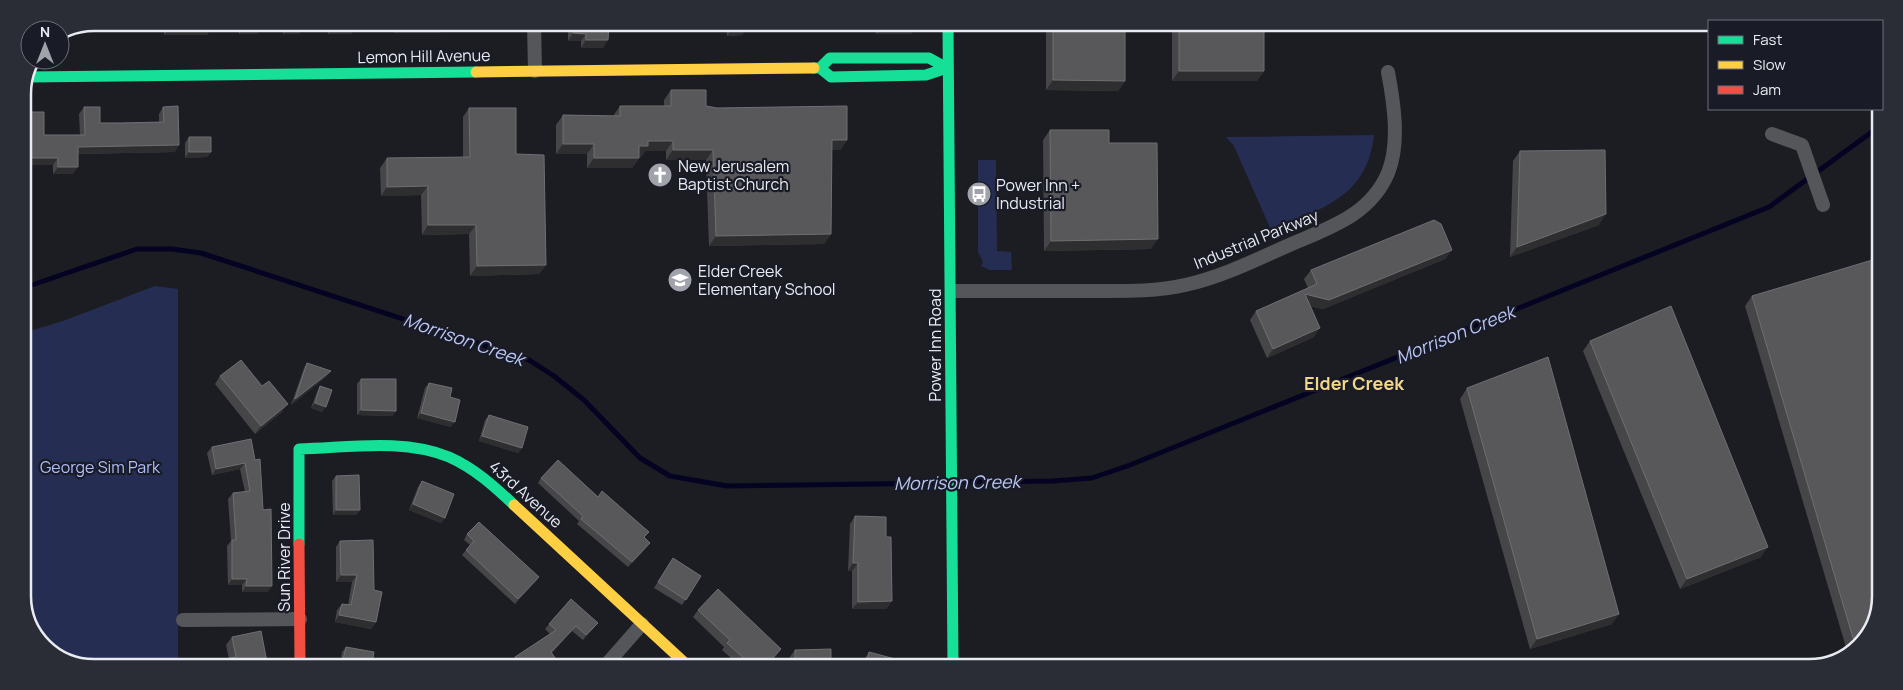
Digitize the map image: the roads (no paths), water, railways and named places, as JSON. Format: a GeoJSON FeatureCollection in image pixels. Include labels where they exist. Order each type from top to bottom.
{"type":"FeatureCollection","features":[{"type":"Feature","properties":{"kind":"street"},"geometry":{"type":"LineString","coordinates":[[534,31],[535,71]]}},
{"type":"Feature","properties":{"kind":"street","name":"Power Inn Road"},"geometry":{"type":"LineString","coordinates":[[948,31],[952,291],[953,659]]}},
{"type":"Feature","properties":{"kind":"street","name":"Lemon Hill Avenue"},"geometry":{"type":"LineString","coordinates":[[820,68],[830,58],[929,58],[948,68]]}},
{"type":"Feature","properties":{"kind":"street","name":"Lemon Hill Avenue"},"geometry":{"type":"LineString","coordinates":[[34,77],[820,68],[830,77],[926,76],[948,68]]}},
{"type":"Feature","properties":{"kind":"street","name":"Industrial Parkway"},"geometry":{"type":"LineString","coordinates":[[952,291],[1140,290],[1183,286],[1210,279],[1340,223],[1353,216],[1369,202],[1380,187],[1391,163],[1395,146],[1388,72]]}},
{"type":"Feature","properties":{"kind":"street"},"geometry":{"type":"LineString","coordinates":[[1772,134],[1802,144],[1824,205]]}},
{"type":"Feature","properties":{"kind":"street","name":"43rd Avenue"},"geometry":{"type":"LineString","coordinates":[[300,449],[410,448],[434,452],[455,460],[487,480],[680,659]]}},
{"type":"Feature","properties":{"kind":"street","name":"Sun River Drive"},"geometry":{"type":"LineString","coordinates":[[300,449],[300,659]]}},
{"type":"Feature","properties":{"kind":"street"},"geometry":{"type":"LineString","coordinates":[[183,620],[300,619]]}},
{"type":"Feature","properties":{"kind":"street"},"geometry":{"type":"LineString","coordinates":[[611,659],[642,624]]}},
{"type":"Feature","properties":{"kind":"waterway","name":"Morrison Creek"},"geometry":{"type":"LineString","coordinates":[[957,482],[1053,481],[1092,478],[1130,465],[1769,207],[1872,132]]}},
{"type":"Feature","properties":{"kind":"waterway","name":"Morrison Creek"},"geometry":{"type":"LineString","coordinates":[[31,285],[137,249],[172,249],[201,253],[529,360],[554,376],[584,400],[640,458],[670,476],[727,486],[948,483]]}},
{"type":"Feature","properties":{"kind":"place","name":"New Jerusalem Baptist Church"},"geometry":{"type":"Point","coordinates":[660,175]}},
{"type":"Feature","properties":{"kind":"place","name":"Power Inn + Industrial"},"geometry":{"type":"Point","coordinates":[979,194]}},
{"type":"Feature","properties":{"kind":"place","name":"Elder Creek Elementary School"},"geometry":{"type":"Point","coordinates":[680,280]}},
{"type":"Feature","properties":{"kind":"district","name":"Elder Creek"},"geometry":{"type":"Point","coordinates":[1354,383]}},
{"type":"Feature","properties":{"kind":"park label","name":"George Sim Park"},"geometry":{"type":"Point","coordinates":[100,467]}}]}
